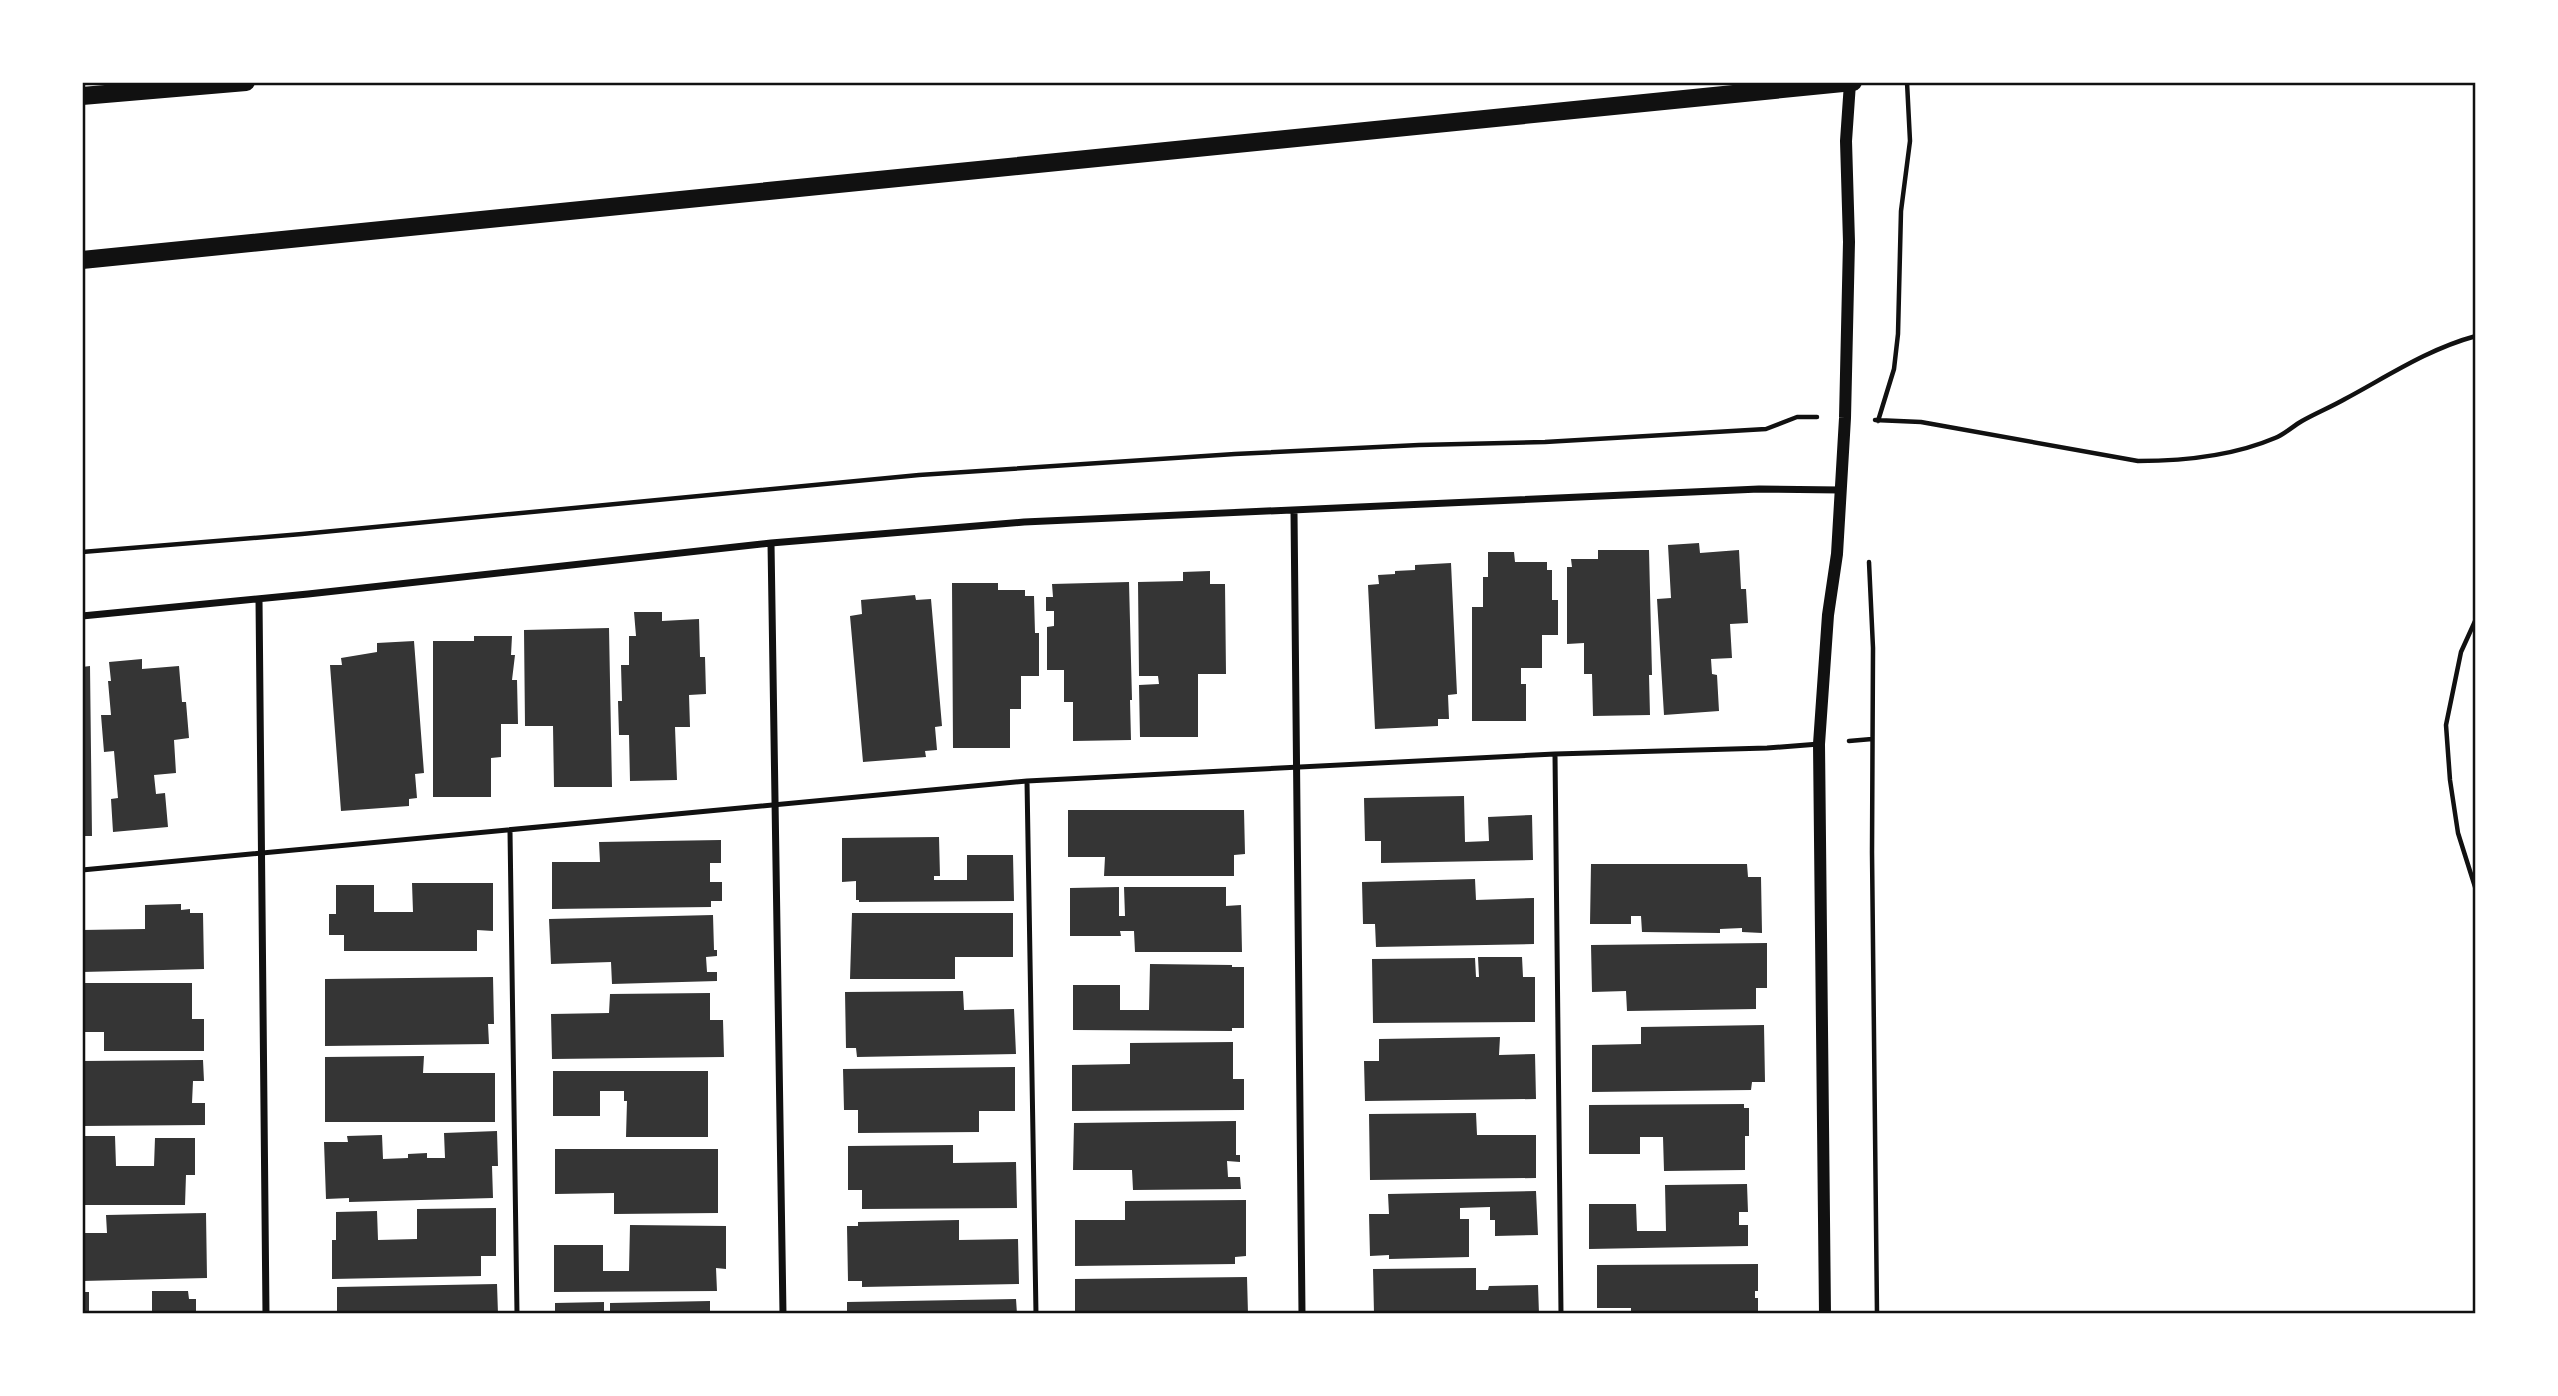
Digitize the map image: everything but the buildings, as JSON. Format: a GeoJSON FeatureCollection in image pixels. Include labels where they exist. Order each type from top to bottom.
{"type":"FeatureCollection","features":[{"type":"Feature","properties":{"kind":"main road"},"geometry":{"type":"LineString","coordinates":[[82,96],[246,82]]}},
{"type":"Feature","properties":{"kind":"main road"},"geometry":{"type":"LineString","coordinates":[[82,260],[1851,82]]}},
{"type":"Feature","properties":{"kind":"street"},"geometry":{"type":"LineString","coordinates":[[1825,1314],[1819,744],[1828,615],[1837,554],[1848,338],[1846,141],[1851,82]]}},
{"type":"Feature","properties":{"kind":"street"},"geometry":{"type":"LineString","coordinates":[[82,616],[771,543],[1024,522],[1759,489],[1840,489]]}},
{"type":"Feature","properties":{"kind":"street"},"geometry":{"type":"LineString","coordinates":[[1294,511],[1302,1314]]}},
{"type":"Feature","properties":{"kind":"street"},"geometry":{"type":"LineString","coordinates":[[771,543],[783,1314]]}},
{"type":"Feature","properties":{"kind":"street"},"geometry":{"type":"LineString","coordinates":[[259,599],[266,1314]]}},
{"type":"Feature","properties":{"kind":"lane"},"geometry":{"type":"LineString","coordinates":[[82,870],[1027,781],[1555,754],[1819,744]]}},
{"type":"Feature","properties":{"kind":"lane"},"geometry":{"type":"LineString","coordinates":[[1555,754],[1561,1314]]}},
{"type":"Feature","properties":{"kind":"lane"},"geometry":{"type":"LineString","coordinates":[[1027,781],[1036,1314]]}},
{"type":"Feature","properties":{"kind":"lane"},"geometry":{"type":"LineString","coordinates":[[510,831],[517,1314]]}},
{"type":"Feature","properties":{"kind":"path"},"geometry":{"type":"LineString","coordinates":[[1877,432],[1878,420],[1894,369],[1898,334],[1901,211],[1910,141],[1908,82]]}},
{"type":"Feature","properties":{"kind":"path"},"geometry":{"type":"LineString","coordinates":[[1889,420],[1922,422],[2138,461],[2170,461],[2246,449],[2278,437],[2400,367],[2455,342],[2476,336]]}},
{"type":"Feature","properties":{"kind":"path"},"geometry":{"type":"LineString","coordinates":[[82,552],[302,534],[919,475],[1234,454],[1545,442],[1766,429],[1797,417],[1820,417]]}},
{"type":"Feature","properties":{"kind":"path"},"geometry":{"type":"LineString","coordinates":[[1868,559],[1873,649],[1872,852],[1877,1314]]}},
{"type":"Feature","properties":{"kind":"path"},"geometry":{"type":"LineString","coordinates":[[2476,619],[2461,652],[2446,724],[2458,834],[2476,890]]}}]}
